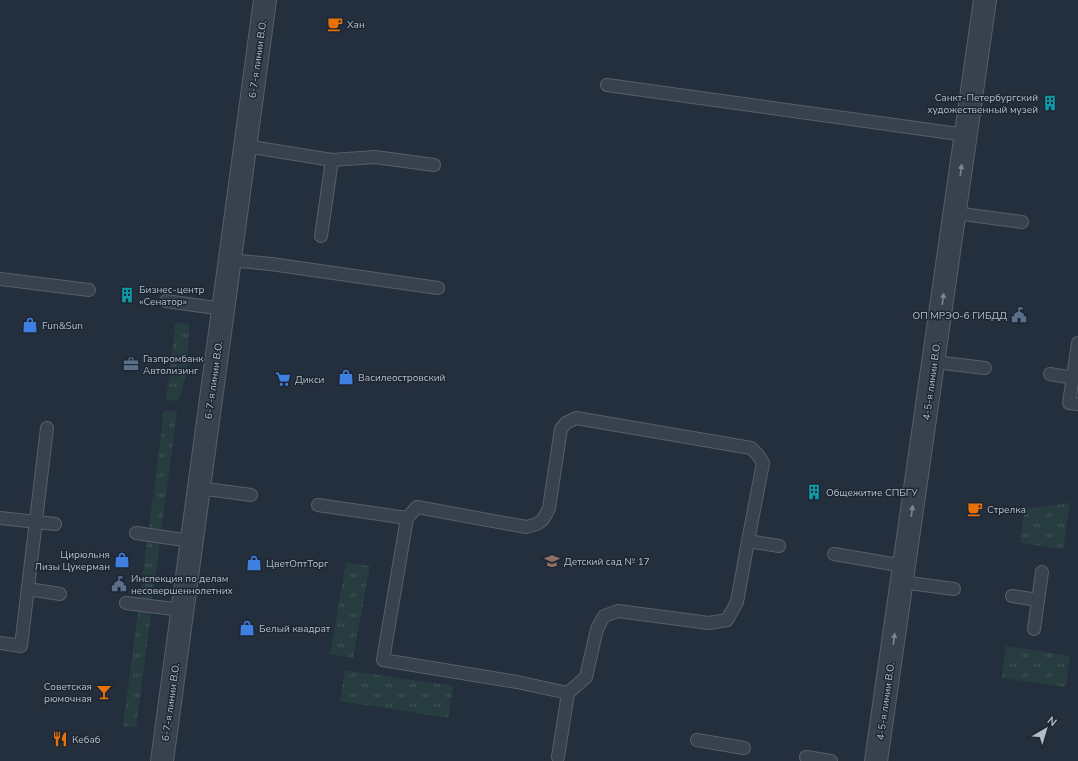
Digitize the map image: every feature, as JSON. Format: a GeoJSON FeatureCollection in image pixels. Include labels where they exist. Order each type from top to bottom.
{"type":"FeatureCollection","features":[{"type":"Feature","properties":{"kind":"street","name":"6-7-я линии В.О."},"geometry":{"type":"LineString","coordinates":[[162,761],[265,0]]}},
{"type":"Feature","properties":{"kind":"street","name":"4-5-я линии В.О."},"geometry":{"type":"LineString","coordinates":[[876,761],[985,0]]}},
{"type":"Feature","properties":{"kind":"lane"},"geometry":{"type":"LineString","coordinates":[[607,85],[966,135]]}},
{"type":"Feature","properties":{"kind":"lane"},"geometry":{"type":"LineString","coordinates":[[245,146],[332,160],[375,157],[434,165]]}},
{"type":"Feature","properties":{"kind":"lane"},"geometry":{"type":"LineString","coordinates":[[321,236],[332,160]]}},
{"type":"Feature","properties":{"kind":"lane"},"geometry":{"type":"LineString","coordinates":[[955,213],[1022,222]]}},
{"type":"Feature","properties":{"kind":"lane"},"geometry":{"type":"LineString","coordinates":[[229,260],[271,264],[438,288]]}},
{"type":"Feature","properties":{"kind":"lane"},"geometry":{"type":"LineString","coordinates":[[0,279],[89,290]]}},
{"type":"Feature","properties":{"kind":"lane"},"geometry":{"type":"LineString","coordinates":[[166,301],[223,308]]}},
{"type":"Feature","properties":{"kind":"lane"},"geometry":{"type":"LineString","coordinates":[[1078,342],[1069,403],[1078,404]]}},
{"type":"Feature","properties":{"kind":"lane"},"geometry":{"type":"LineString","coordinates":[[934,362],[985,368]]}},
{"type":"Feature","properties":{"kind":"lane"},"geometry":{"type":"LineString","coordinates":[[1050,374],[1073,378]]}},
{"type":"Feature","properties":{"kind":"lane"},"geometry":{"type":"LineString","coordinates":[[558,758],[568,693],[586,677],[597,629],[604,616],[618,611],[709,623],[727,620],[737,602],[763,464],[758,455],[751,448],[576,418],[566,423],[560,429],[549,508],[544,519],[538,524],[526,526],[417,507],[407,518],[383,660],[517,682],[568,693]]}},
{"type":"Feature","properties":{"kind":"lane"},"geometry":{"type":"LineString","coordinates":[[0,643],[20,646],[47,428]]}},
{"type":"Feature","properties":{"kind":"lane"},"geometry":{"type":"LineString","coordinates":[[199,488],[251,495]]}},
{"type":"Feature","properties":{"kind":"lane"},"geometry":{"type":"LineString","coordinates":[[318,505],[407,518]]}},
{"type":"Feature","properties":{"kind":"lane"},"geometry":{"type":"LineString","coordinates":[[0,518],[55,524]]}},
{"type":"Feature","properties":{"kind":"lane"},"geometry":{"type":"LineString","coordinates":[[136,534],[192,541]]}},
{"type":"Feature","properties":{"kind":"lane"},"geometry":{"type":"LineString","coordinates":[[748,540],[780,546]]}},
{"type":"Feature","properties":{"kind":"lane"},"geometry":{"type":"LineString","coordinates":[[834,554],[954,589]]}},
{"type":"Feature","properties":{"kind":"lane"},"geometry":{"type":"LineString","coordinates":[[1034,629],[1042,572]]}},
{"type":"Feature","properties":{"kind":"lane"},"geometry":{"type":"LineString","coordinates":[[28,590],[60,594]]}},
{"type":"Feature","properties":{"kind":"lane"},"geometry":{"type":"LineString","coordinates":[[1012,596],[1038,600]]}},
{"type":"Feature","properties":{"kind":"lane"},"geometry":{"type":"LineString","coordinates":[[126,602],[182,610]]}},
{"type":"Feature","properties":{"kind":"lane"},"geometry":{"type":"LineString","coordinates":[[697,740],[744,748]]}},
{"type":"Feature","properties":{"kind":"lane"},"geometry":{"type":"LineString","coordinates":[[806,757],[831,761]]}},
{"type":"Feature","properties":{"kind":"green space"},"geometry":{"type":"Polygon","coordinates":[[[176,322],[189,324],[187,372],[179,401],[166,400],[176,322]]]}},
{"type":"Feature","properties":{"kind":"green space"},"geometry":{"type":"Polygon","coordinates":[[[164,410],[177,412],[161,531],[149,529],[164,410]]]}},
{"type":"Feature","properties":{"kind":"green space"},"geometry":{"type":"Polygon","coordinates":[[[1070,503],[1063,549],[1020,543],[1025,507],[1031,508],[1070,503]]]}},
{"type":"Feature","properties":{"kind":"green space"},"geometry":{"type":"Polygon","coordinates":[[[147,541],[160,543],[152,600],[140,598],[147,541]]]}},
{"type":"Feature","properties":{"kind":"green space"},"geometry":{"type":"Polygon","coordinates":[[[346,562],[370,566],[353,658],[330,654],[346,562]]]}},
{"type":"Feature","properties":{"kind":"green space"},"geometry":{"type":"Polygon","coordinates":[[[138,611],[151,613],[136,727],[123,726],[138,611]]]}},
{"type":"Feature","properties":{"kind":"green space"},"geometry":{"type":"Polygon","coordinates":[[[1006,646],[1070,656],[1066,687],[1002,678],[1006,646]]]}},
{"type":"Feature","properties":{"kind":"green space"},"geometry":{"type":"Polygon","coordinates":[[[345,670],[453,686],[448,718],[340,701],[345,670]]]}},
{"type":"Feature","properties":{"kind":"place","name":"Хан"},"geometry":{"type":"Point","coordinates":[335,24]}},
{"type":"Feature","properties":{"kind":"place","name":"Санкт-Петербургский художественный музей"},"geometry":{"type":"Point","coordinates":[1050,103]}},
{"type":"Feature","properties":{"kind":"place","name":"Бизнес-центр «Сенатор»"},"geometry":{"type":"Point","coordinates":[127,295]}},
{"type":"Feature","properties":{"kind":"place","name":"ОП МРЭО-6 ГИБДД"},"geometry":{"type":"Point","coordinates":[1019,315]}},
{"type":"Feature","properties":{"kind":"place","name":"Fun&Sun"},"geometry":{"type":"Point","coordinates":[30,325]}},
{"type":"Feature","properties":{"kind":"place","name":"Газпромбанк Автолизинг"},"geometry":{"type":"Point","coordinates":[131,364]}},
{"type":"Feature","properties":{"kind":"place","name":"Василеостровский"},"geometry":{"type":"Point","coordinates":[346,377]}},
{"type":"Feature","properties":{"kind":"place","name":"Дикси"},"geometry":{"type":"Point","coordinates":[283,379]}},
{"type":"Feature","properties":{"kind":"place","name":"Общежитие СПБГУ"},"geometry":{"type":"Point","coordinates":[814,492]}},
{"type":"Feature","properties":{"kind":"place","name":"Стрелка"},"geometry":{"type":"Point","coordinates":[975,509]}},
{"type":"Feature","properties":{"kind":"place","name":"Цирюльня Лизы Цукерман"},"geometry":{"type":"Point","coordinates":[122,560]}},
{"type":"Feature","properties":{"kind":"place","name":"Детский сад № 17"},"geometry":{"type":"Point","coordinates":[552,561]}},
{"type":"Feature","properties":{"kind":"place","name":"ЦветОптТорг"},"geometry":{"type":"Point","coordinates":[254,563]}},
{"type":"Feature","properties":{"kind":"place","name":"Инспекция по делам несовершеннолетних"},"geometry":{"type":"Point","coordinates":[119,584]}},
{"type":"Feature","properties":{"kind":"place","name":"Белый квадрат"},"geometry":{"type":"Point","coordinates":[247,628]}},
{"type":"Feature","properties":{"kind":"place","name":"Советская рюмочная"},"geometry":{"type":"Point","coordinates":[104,692]}},
{"type":"Feature","properties":{"kind":"place","name":"Кебаб"},"geometry":{"type":"Point","coordinates":[60,739]}}]}
